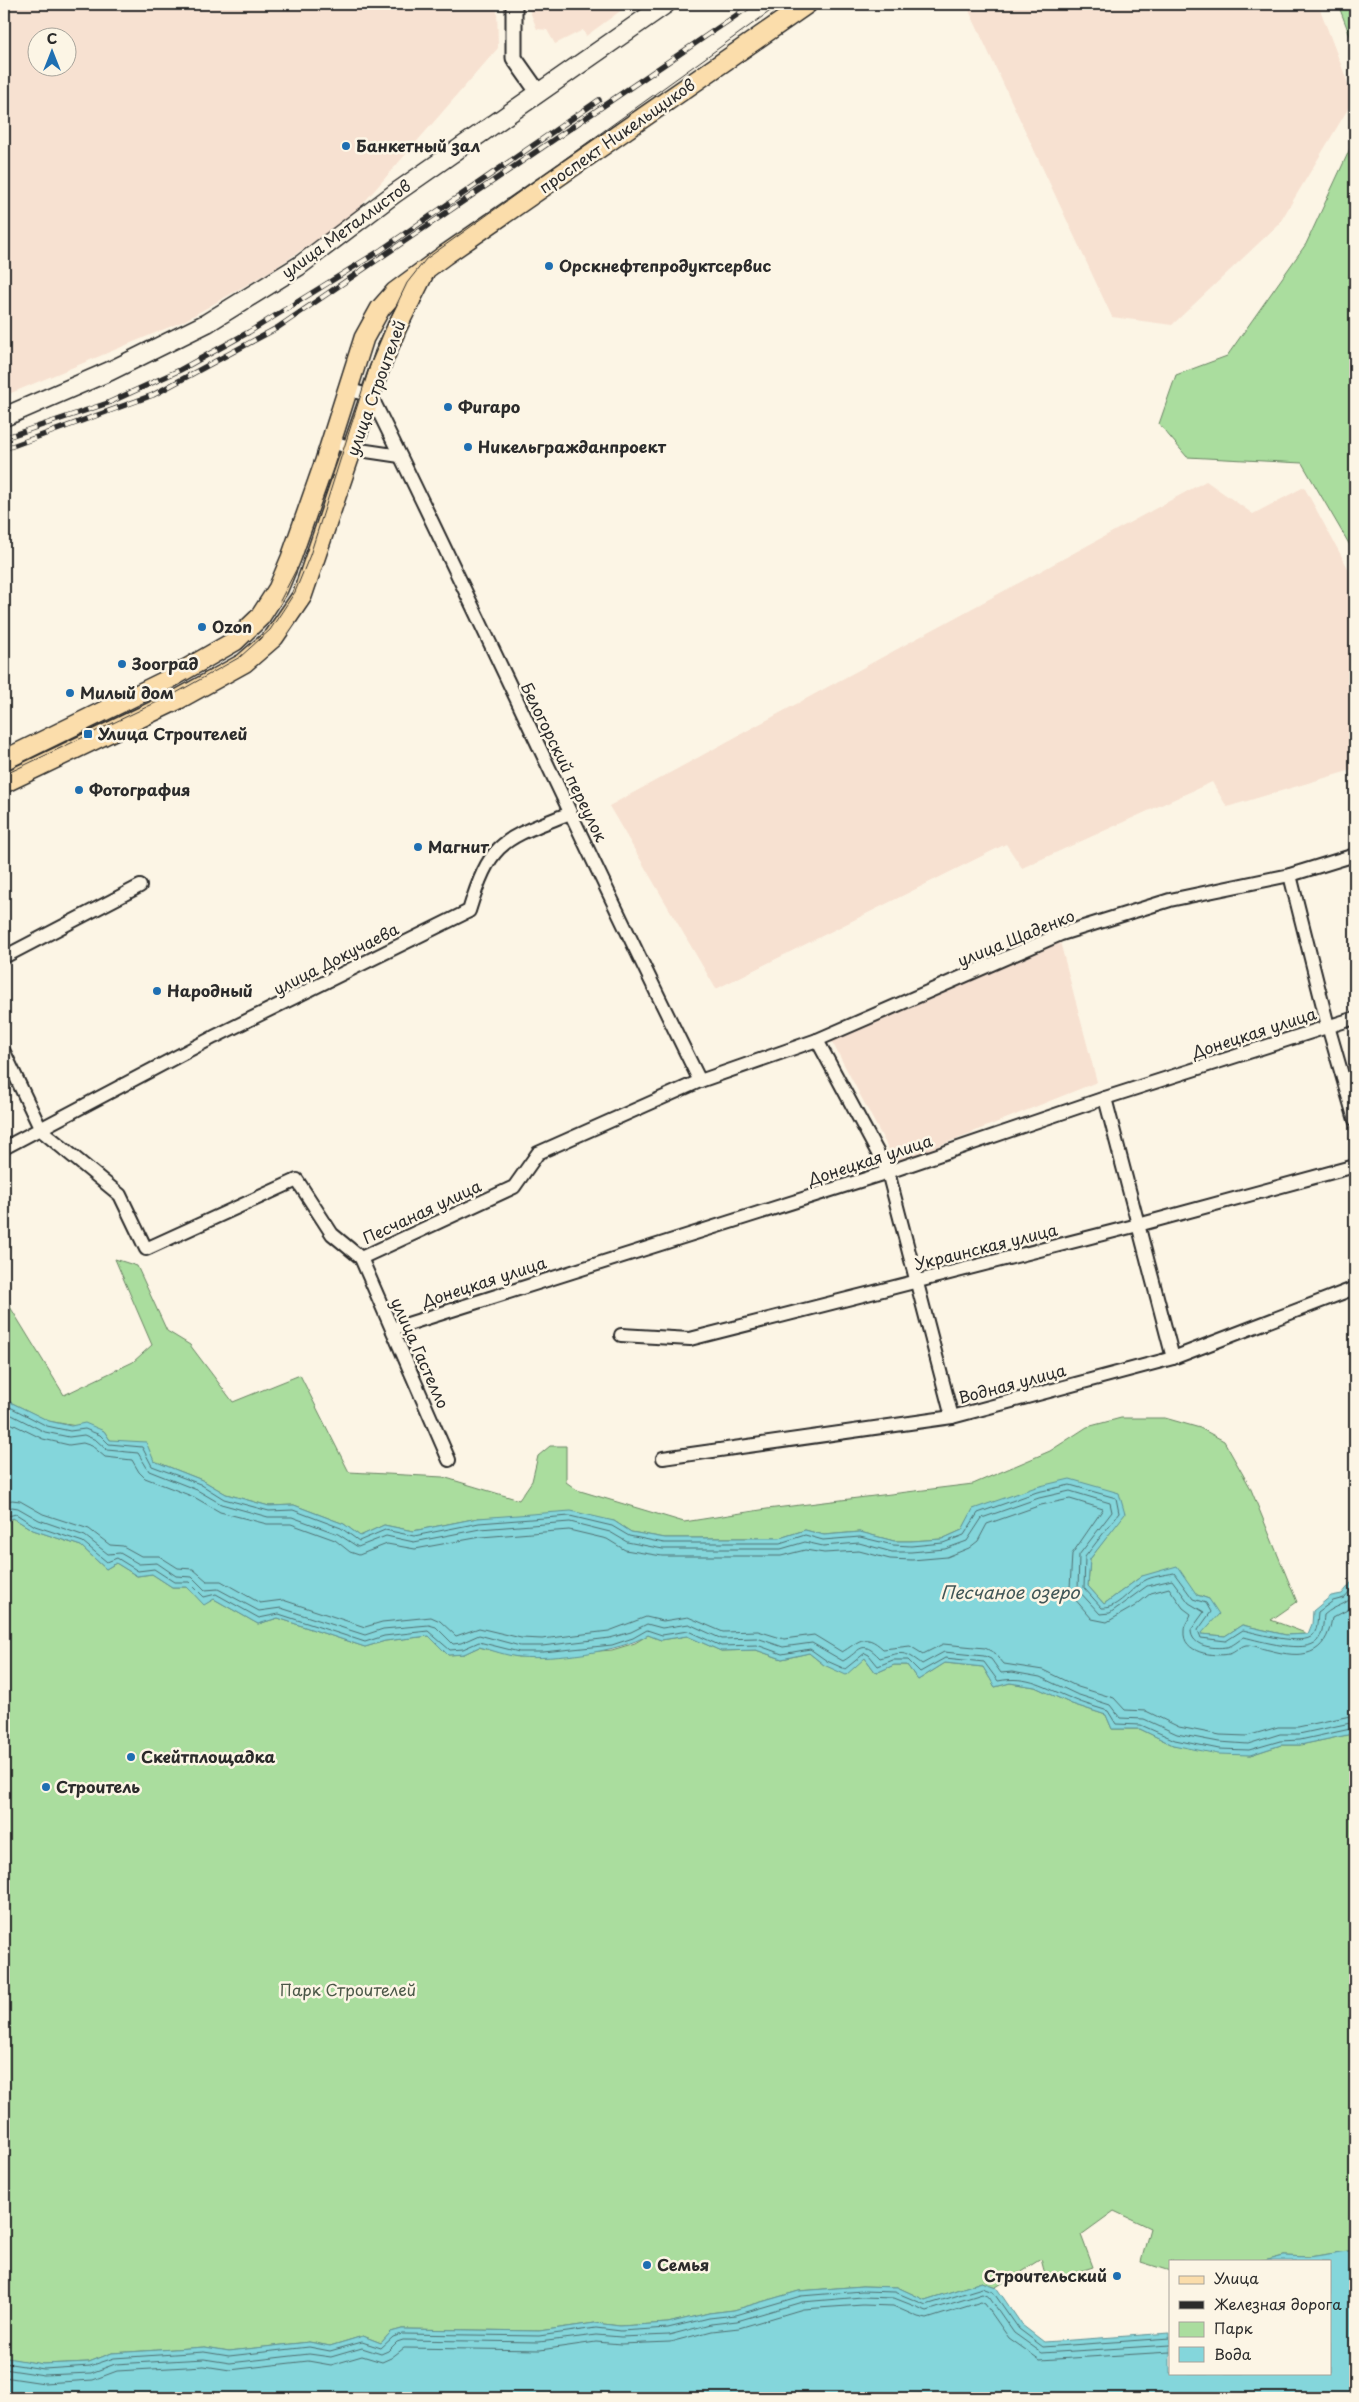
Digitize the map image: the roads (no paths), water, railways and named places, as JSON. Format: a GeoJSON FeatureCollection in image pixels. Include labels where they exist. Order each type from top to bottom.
{"type":"FeatureCollection","features":[{"type":"Feature","properties":{"kind":"main road","name":"улица Металлистов"},"geometry":{"type":"LineString","coordinates":[[4,417],[110,371],[207,323],[299,266],[394,194],[666,4]]}},
{"type":"Feature","properties":{"kind":"main road","name":"проспект Никельщиков"},"geometry":{"type":"LineString","coordinates":[[426,268],[807,4]]}},
{"type":"Feature","properties":{"kind":"main road","name":"улица Строителей"},"geometry":{"type":"LineString","coordinates":[[4,760],[169,679],[235,641],[260,617],[278,589],[321,473],[364,338],[380,309],[395,292],[426,268]]}},
{"type":"Feature","properties":{"kind":"main road","name":"улица Строителей"},"geometry":{"type":"LineString","coordinates":[[4,783],[179,699],[244,662],[274,637],[302,596],[379,370],[397,327],[426,268]]}},
{"type":"Feature","properties":{"kind":"street"},"geometry":{"type":"LineString","coordinates":[[514,4],[514,58],[538,92]]}},
{"type":"Feature","properties":{"kind":"street"},"geometry":{"type":"LineString","coordinates":[[355,364],[379,370]]}},
{"type":"Feature","properties":{"kind":"street"},"geometry":{"type":"LineString","coordinates":[[347,389],[371,396]]}},
{"type":"Feature","properties":{"kind":"street","name":"Белогорский переулок"},"geometry":{"type":"LineString","coordinates":[[371,396],[700,1081]]}},
{"type":"Feature","properties":{"kind":"street"},"geometry":{"type":"LineString","coordinates":[[331,441],[353,449],[400,456]]}},
{"type":"Feature","properties":{"kind":"street"},"geometry":{"type":"LineString","coordinates":[[321,473],[346,469]]}},
{"type":"Feature","properties":{"kind":"street"},"geometry":{"type":"LineString","coordinates":[[321,473],[340,489]]}},
{"type":"Feature","properties":{"kind":"street"},"geometry":{"type":"LineString","coordinates":[[169,679],[179,699]]}},
{"type":"Feature","properties":{"kind":"street"},"geometry":{"type":"LineString","coordinates":[[68,728],[78,748]]}},
{"type":"Feature","properties":{"kind":"street","name":"улица Докучаева"},"geometry":{"type":"LineString","coordinates":[[4,1148],[214,1037],[469,911],[478,880],[490,856],[503,842],[570,813]]}},
{"type":"Feature","properties":{"kind":"street","name":"улица Щаденко"},"geometry":{"type":"LineString","coordinates":[[700,1081],[817,1040],[1061,934],[1170,900],[1290,875],[1355,855]]}},
{"type":"Feature","properties":{"kind":"street"},"geometry":{"type":"LineString","coordinates":[[1290,875],[1328,1026],[1355,1120]]}},
{"type":"Feature","properties":{"kind":"street"},"geometry":{"type":"LineString","coordinates":[[4,957],[140,886]]}},
{"type":"Feature","properties":{"kind":"street","name":"Донецкая улица"},"geometry":{"type":"LineString","coordinates":[[392,1328],[888,1172],[1105,1098],[1355,1018]]}},
{"type":"Feature","properties":{"kind":"street"},"geometry":{"type":"LineString","coordinates":[[817,1040],[888,1172],[952,1417]]}},
{"type":"Feature","properties":{"kind":"street"},"geometry":{"type":"LineString","coordinates":[[4,1052],[41,1130]]}},
{"type":"Feature","properties":{"kind":"street","name":"Песчаная улица"},"geometry":{"type":"LineString","coordinates":[[41,1130],[120,1195],[146,1249],[297,1180],[332,1234],[361,1258],[514,1186],[538,1153],[700,1081]]}},
{"type":"Feature","properties":{"kind":"street"},"geometry":{"type":"LineString","coordinates":[[1105,1098],[1173,1358]]}},
{"type":"Feature","properties":{"kind":"street","name":"Украинская улица"},"geometry":{"type":"LineString","coordinates":[[621,1335],[690,1339],[1138,1225],[1355,1166]]}},
{"type":"Feature","properties":{"kind":"street","name":"улица Гастелло"},"geometry":{"type":"LineString","coordinates":[[361,1258],[449,1460]]}},
{"type":"Feature","properties":{"kind":"street","name":"Водная улица"},"geometry":{"type":"LineString","coordinates":[[663,1458],[952,1417],[1173,1358],[1355,1288]]}},
{"type":"Feature","properties":{"kind":"water","name":"Песчаное озеро"},"geometry":{"type":"Polygon","coordinates":[[[4,1388],[8,1401],[49,1421],[71,1426],[85,1423],[104,1431],[110,1440],[146,1442],[154,1461],[202,1480],[226,1494],[269,1506],[294,1505],[344,1524],[360,1536],[384,1525],[413,1531],[478,1518],[571,1511],[614,1521],[631,1532],[665,1538],[780,1538],[805,1530],[824,1535],[860,1532],[894,1541],[942,1539],[962,1530],[973,1509],[1036,1487],[1070,1479],[1119,1493],[1125,1514],[1090,1559],[1088,1586],[1104,1604],[1142,1576],[1177,1566],[1197,1595],[1209,1599],[1219,1614],[1201,1634],[1225,1636],[1242,1625],[1286,1635],[1308,1634],[1312,1624],[1313,1611],[1331,1596],[1342,1594],[1355,1578],[1355,1731],[1352,1734],[1300,1745],[1281,1745],[1250,1755],[1218,1754],[1173,1745],[1140,1729],[1112,1729],[1106,1715],[1072,1704],[1035,1687],[1010,1683],[995,1687],[983,1667],[945,1663],[918,1680],[907,1665],[894,1665],[876,1673],[865,1658],[846,1675],[824,1665],[809,1653],[782,1659],[756,1650],[721,1651],[687,1636],[661,1640],[648,1635],[621,1646],[567,1656],[520,1657],[479,1647],[464,1654],[448,1655],[429,1636],[385,1641],[365,1647],[278,1618],[258,1624],[214,1599],[204,1605],[187,1587],[172,1587],[152,1574],[137,1576],[116,1563],[106,1569],[81,1546],[33,1530],[13,1518],[4,1523],[4,1388]]]}},
{"type":"Feature","properties":{"kind":"water"},"geometry":{"type":"Polygon","coordinates":[[[1355,2250],[1355,2398],[4,2398],[4,2358],[43,2364],[89,2362],[112,2353],[205,2347],[229,2351],[309,2342],[330,2346],[363,2336],[381,2343],[391,2332],[402,2329],[539,2331],[595,2323],[620,2326],[668,2323],[709,2313],[734,2310],[799,2291],[862,2286],[897,2287],[925,2300],[982,2282],[996,2287],[1022,2325],[1044,2342],[1169,2333],[1169,2374],[1332,2374],[1332,2260],[1268,2260],[1284,2256],[1309,2257],[1355,2250]]]}},
{"type":"Feature","properties":{"kind":"tram line"},"geometry":{"type":"LineString","coordinates":[[4,775],[176,693],[240,657],[270,630],[295,592],[310,555],[375,350],[407,283],[426,259],[780,4]]}},
{"type":"Feature","properties":{"kind":"tram line"},"geometry":{"type":"LineString","coordinates":[[280,601],[297,568]]}},
{"type":"Feature","properties":{"kind":"railway"},"geometry":{"type":"LineString","coordinates":[[4,449],[153,395],[277,328],[753,4]]}},
{"type":"Feature","properties":{"kind":"railway"},"geometry":{"type":"LineString","coordinates":[[4,438],[108,403],[180,370],[249,332],[381,250],[599,100]]}},
{"type":"Feature","properties":{"kind":"place","name":"Банкетный зал"},"geometry":{"type":"Point","coordinates":[346,146]}},
{"type":"Feature","properties":{"kind":"place","name":"Орскнефтепродуктсервис"},"geometry":{"type":"Point","coordinates":[549,266]}},
{"type":"Feature","properties":{"kind":"place","name":"Фигаро"},"geometry":{"type":"Point","coordinates":[448,407]}},
{"type":"Feature","properties":{"kind":"place","name":"Никельгражданпроект"},"geometry":{"type":"Point","coordinates":[468,447]}},
{"type":"Feature","properties":{"kind":"place","name":"Ozon"},"geometry":{"type":"Point","coordinates":[202,627]}},
{"type":"Feature","properties":{"kind":"place","name":"Зооград"},"geometry":{"type":"Point","coordinates":[122,664]}},
{"type":"Feature","properties":{"kind":"place","name":"Милый дом"},"geometry":{"type":"Point","coordinates":[70,693]}},
{"type":"Feature","properties":{"kind":"place","name":"Улица Строителей"},"geometry":{"type":"Point","coordinates":[88,734]}},
{"type":"Feature","properties":{"kind":"place","name":"Фотография"},"geometry":{"type":"Point","coordinates":[79,790]}},
{"type":"Feature","properties":{"kind":"place","name":"Магнит"},"geometry":{"type":"Point","coordinates":[418,847]}},
{"type":"Feature","properties":{"kind":"place","name":"Народный"},"geometry":{"type":"Point","coordinates":[157,991]}},
{"type":"Feature","properties":{"kind":"place","name":"Скейтплощадка"},"geometry":{"type":"Point","coordinates":[131,1757]}},
{"type":"Feature","properties":{"kind":"place","name":"Строитель"},"geometry":{"type":"Point","coordinates":[46,1787]}},
{"type":"Feature","properties":{"kind":"place","name":"Семья"},"geometry":{"type":"Point","coordinates":[647,2265]}},
{"type":"Feature","properties":{"kind":"place","name":"Строительский"},"geometry":{"type":"Point","coordinates":[1117,2276]}},
{"type":"Feature","properties":{"kind":"park label","name":"Парк Строителей"},"geometry":{"type":"Point","coordinates":[348,1990]}}]}
